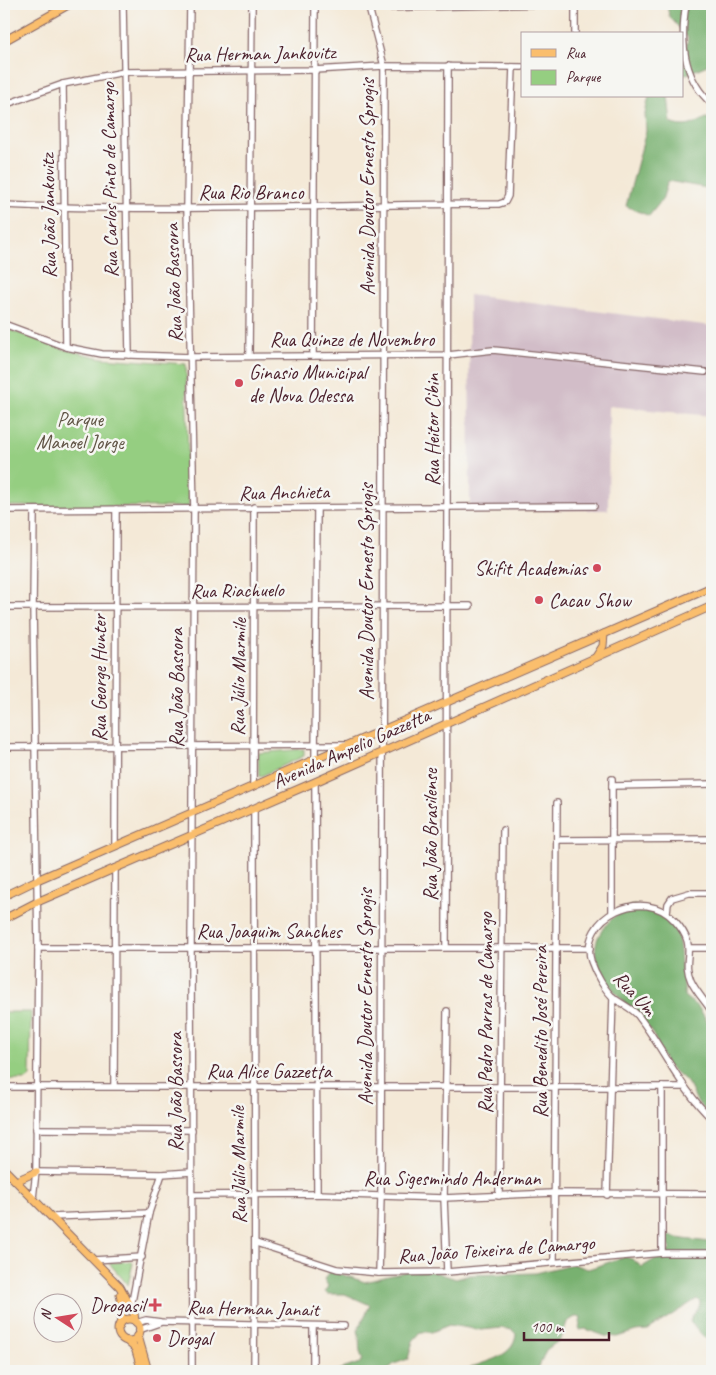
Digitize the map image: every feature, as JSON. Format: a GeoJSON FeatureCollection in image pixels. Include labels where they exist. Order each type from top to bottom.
{"type":"FeatureCollection","features":[{"type":"Feature","properties":{"kind":"main road"},"geometry":{"type":"LineString","coordinates":[[4,41],[70,4]]}},
{"type":"Feature","properties":{"kind":"main road","name":"Avenida Ampelio Gazzetta"},"geometry":{"type":"LineString","coordinates":[[4,896],[36,880],[446,704],[712,587]]}},
{"type":"Feature","properties":{"kind":"main road","name":"Avenida Ampelio Gazzetta"},"geometry":{"type":"LineString","coordinates":[[4,919],[37,902],[254,809],[712,606]]}},
{"type":"Feature","properties":{"kind":"main road"},"geometry":{"type":"LineString","coordinates":[[596,657],[603,646],[604,634]]}},
{"type":"Feature","properties":{"kind":"main road"},"geometry":{"type":"LineString","coordinates":[[4,1169],[115,1283],[131,1307],[148,1371]]}},
{"type":"Feature","properties":{"kind":"main road"},"geometry":{"type":"LineString","coordinates":[[16,1181],[36,1172]]}},
{"type":"Feature","properties":{"kind":"main road"},"geometry":{"type":"LineString","coordinates":[[115,1283],[123,1300],[119,1335],[135,1348],[142,1371]]}},
{"type":"Feature","properties":{"kind":"main road"},"geometry":{"type":"LineString","coordinates":[[120,1324],[125,1320],[137,1327]]}},
{"type":"Feature","properties":{"kind":"main road"},"geometry":{"type":"LineString","coordinates":[[127,1341],[133,1340],[137,1327]]}},
{"type":"Feature","properties":{"kind":"street"},"geometry":{"type":"LineString","coordinates":[[54,4],[58,11]]}},
{"type":"Feature","properties":{"kind":"street","name":"Rua Carlos Pinto de Camargo"},"geometry":{"type":"LineString","coordinates":[[123,4],[129,355]]}},
{"type":"Feature","properties":{"kind":"street","name":"Rua João Bassora"},"geometry":{"type":"LineString","coordinates":[[190,4],[187,70],[187,208],[194,510],[191,948],[192,1371]]}},
{"type":"Feature","properties":{"kind":"street"},"geometry":{"type":"LineString","coordinates":[[250,355],[252,4]]}},
{"type":"Feature","properties":{"kind":"street"},"geometry":{"type":"LineString","coordinates":[[313,356],[315,4]]}},
{"type":"Feature","properties":{"kind":"street"},"geometry":{"type":"LineString","coordinates":[[369,6],[547,4]]}},
{"type":"Feature","properties":{"kind":"street"},"geometry":{"type":"LineString","coordinates":[[575,4],[575,32]]}},
{"type":"Feature","properties":{"kind":"street"},"geometry":{"type":"LineString","coordinates":[[683,32],[686,4]]}},
{"type":"Feature","properties":{"kind":"street","name":"Avenida Doutor Ernesto Sprogis"},"geometry":{"type":"LineString","coordinates":[[369,6],[384,66],[381,1194],[379,1273]]}},
{"type":"Feature","properties":{"kind":"street"},"geometry":{"type":"LineString","coordinates":[[684,54],[688,68],[712,104]]}},
{"type":"Feature","properties":{"kind":"street","name":"Rua Herman Jankovitz"},"geometry":{"type":"LineString","coordinates":[[4,105],[62,84],[124,72],[252,69],[314,70],[384,66],[521,67]]}},
{"type":"Feature","properties":{"kind":"street","name":"Rua Heitor Cibin"},"geometry":{"type":"LineString","coordinates":[[446,704],[448,66]]}},
{"type":"Feature","properties":{"kind":"street","name":"Rua Rio Branco"},"geometry":{"type":"LineString","coordinates":[[4,205],[64,208],[313,208],[499,204],[505,202],[508,196],[513,66]]}},
{"type":"Feature","properties":{"kind":"street","name":"Rua João Jankovitz"},"geometry":{"type":"LineString","coordinates":[[62,84],[66,347]]}},
{"type":"Feature","properties":{"kind":"street","name":"Rua Quinze de Novembro"},"geometry":{"type":"LineString","coordinates":[[4,324],[66,347],[102,354],[191,357],[250,355],[313,356],[448,354],[493,350],[704,372]]}},
{"type":"Feature","properties":{"kind":"street","name":"Rua Anchieta"},"geometry":{"type":"LineString","coordinates":[[4,510],[594,506]]}},
{"type":"Feature","properties":{"kind":"street","name":"Rua Júlio Marmile"},"geometry":{"type":"LineString","coordinates":[[254,507],[254,786]]}},
{"type":"Feature","properties":{"kind":"street"},"geometry":{"type":"LineString","coordinates":[[315,760],[317,508]]}},
{"type":"Feature","properties":{"kind":"street","name":"Rua George Hunter"},"geometry":{"type":"LineString","coordinates":[[114,846],[116,509]]}},
{"type":"Feature","properties":{"kind":"street"},"geometry":{"type":"LineString","coordinates":[[33,1198],[36,1172],[38,948],[33,607],[34,511]]}},
{"type":"Feature","properties":{"kind":"street","name":"Rua Riachuelo"},"geometry":{"type":"LineString","coordinates":[[4,607],[470,606]]}},
{"type":"Feature","properties":{"kind":"street","name":"Rua João Brasilense"},"geometry":{"type":"LineString","coordinates":[[446,704],[446,947]]}},
{"type":"Feature","properties":{"kind":"street"},"geometry":{"type":"LineString","coordinates":[[4,747],[351,745]]}},
{"type":"Feature","properties":{"kind":"street"},"geometry":{"type":"LineString","coordinates":[[612,779],[612,913]]}},
{"type":"Feature","properties":{"kind":"street"},"geometry":{"type":"LineString","coordinates":[[315,782],[317,1194]]}},
{"type":"Feature","properties":{"kind":"street"},"geometry":{"type":"LineString","coordinates":[[612,786],[712,784]]}},
{"type":"Feature","properties":{"kind":"street","name":"Rua Benedito José Pereira"},"geometry":{"type":"LineString","coordinates":[[554,1261],[553,1194],[557,1087],[557,803]]}},
{"type":"Feature","properties":{"kind":"street","name":"Rua Júlio Marmile"},"geometry":{"type":"LineString","coordinates":[[254,809],[253,1087],[256,1243],[254,1371]]}},
{"type":"Feature","properties":{"kind":"street","name":"Rua Pedro Parras de Camargo"},"geometry":{"type":"LineString","coordinates":[[499,1196],[503,830]]}},
{"type":"Feature","properties":{"kind":"street"},"geometry":{"type":"LineString","coordinates":[[557,840],[712,839]]}},
{"type":"Feature","properties":{"kind":"street"},"geometry":{"type":"LineString","coordinates":[[114,868],[114,1086]]}},
{"type":"Feature","properties":{"kind":"street"},"geometry":{"type":"LineString","coordinates":[[667,912],[668,904],[672,898],[689,893],[712,893]]}},
{"type":"Feature","properties":{"kind":"street"},"geometry":{"type":"LineString","coordinates":[[590,948],[593,936],[606,918],[626,906],[640,904],[653,906],[667,912],[684,932],[690,948],[688,970],[691,981],[712,1012]]}},
{"type":"Feature","properties":{"kind":"street","name":"Rua Joaquim Sanches"},"geometry":{"type":"LineString","coordinates":[[38,948],[590,948]]}},
{"type":"Feature","properties":{"kind":"street","name":"Rua Um"},"geometry":{"type":"LineString","coordinates":[[590,948],[591,961],[597,974],[613,997],[639,1016],[684,1087],[712,1119]]}},
{"type":"Feature","properties":{"kind":"street"},"geometry":{"type":"LineString","coordinates":[[690,948],[712,948]]}},
{"type":"Feature","properties":{"kind":"street"},"geometry":{"type":"LineString","coordinates":[[607,1195],[613,997]]}},
{"type":"Feature","properties":{"kind":"street"},"geometry":{"type":"LineString","coordinates":[[447,1011],[444,1198],[447,1272]]}},
{"type":"Feature","properties":{"kind":"street","name":"Rua Alice Gazzetta"},"geometry":{"type":"LineString","coordinates":[[4,1087],[684,1087]]}},
{"type":"Feature","properties":{"kind":"street"},"geometry":{"type":"LineString","coordinates":[[662,1087],[662,1253]]}},
{"type":"Feature","properties":{"kind":"street"},"geometry":{"type":"LineString","coordinates":[[36,1129],[192,1130]]}},
{"type":"Feature","properties":{"kind":"street"},"geometry":{"type":"LineString","coordinates":[[36,1172],[162,1174],[191,1172]]}},
{"type":"Feature","properties":{"kind":"street"},"geometry":{"type":"LineString","coordinates":[[131,1307],[149,1214],[162,1174]]}},
{"type":"Feature","properties":{"kind":"street","name":"Rua Sigesmindo Anderman"},"geometry":{"type":"LineString","coordinates":[[192,1195],[381,1194],[444,1198],[553,1194],[712,1194]]}},
{"type":"Feature","properties":{"kind":"street"},"geometry":{"type":"LineString","coordinates":[[52,1217],[149,1214]]}},
{"type":"Feature","properties":{"kind":"street","name":"Rua João Teixeira de Camargo"},"geometry":{"type":"LineString","coordinates":[[256,1243],[337,1269],[379,1273],[447,1272],[554,1261],[662,1253],[712,1253]]}},
{"type":"Feature","properties":{"kind":"street"},"geometry":{"type":"LineString","coordinates":[[94,1260],[142,1256]]}},
{"type":"Feature","properties":{"kind":"street","name":"Rua Herman Janait"},"geometry":{"type":"LineString","coordinates":[[137,1327],[161,1322],[344,1326]]}},
{"type":"Feature","properties":{"kind":"street"},"geometry":{"type":"LineString","coordinates":[[313,1326],[313,1371]]}},
{"type":"Feature","properties":{"kind":"shaded area"},"geometry":{"type":"Polygon","coordinates":[[[469,295],[712,326],[712,416],[609,406],[608,510],[470,510],[469,295]]]}},
{"type":"Feature","properties":{"kind":"green space"},"geometry":{"type":"Polygon","coordinates":[[[667,4],[712,4],[712,63],[684,75],[684,50],[688,38],[669,16],[667,4]]]}},
{"type":"Feature","properties":{"kind":"green space"},"geometry":{"type":"Polygon","coordinates":[[[649,98],[668,98],[671,123],[680,126],[697,123],[706,118],[712,119],[712,189],[668,181],[662,200],[649,216],[626,206],[646,131],[645,114],[649,98]]]}},
{"type":"Feature","properties":{"kind":"green space","name":"Parque Manoel Jorge"},"geometry":{"type":"Polygon","coordinates":[[[4,328],[63,349],[102,358],[186,364],[189,507],[4,506],[4,328]]]}},
{"type":"Feature","properties":{"kind":"green space"},"geometry":{"type":"Polygon","coordinates":[[[304,749],[304,756],[259,777],[258,753],[304,749]]]}},
{"type":"Feature","properties":{"kind":"green space"},"geometry":{"type":"Polygon","coordinates":[[[633,905],[658,913],[672,923],[676,931],[679,940],[684,996],[699,1008],[711,1027],[708,1033],[712,1035],[712,1117],[699,1104],[686,1081],[668,1066],[647,1026],[616,993],[599,967],[595,953],[597,939],[612,918],[633,905]]]}},
{"type":"Feature","properties":{"kind":"green space"},"geometry":{"type":"Polygon","coordinates":[[[4,1012],[31,1012],[30,1077],[26,1080],[4,1080],[4,1012]]]}},
{"type":"Feature","properties":{"kind":"green space"},"geometry":{"type":"Polygon","coordinates":[[[668,1235],[712,1243],[712,1342],[707,1340],[690,1322],[700,1305],[697,1299],[648,1330],[636,1331],[617,1337],[605,1336],[586,1329],[579,1330],[581,1317],[575,1317],[567,1322],[561,1339],[546,1350],[537,1371],[463,1371],[503,1354],[514,1343],[516,1334],[512,1330],[502,1328],[481,1330],[449,1325],[432,1332],[421,1332],[413,1341],[408,1359],[394,1364],[386,1371],[336,1371],[360,1363],[363,1359],[360,1352],[358,1330],[370,1305],[345,1294],[327,1294],[325,1291],[328,1286],[324,1279],[331,1271],[365,1282],[408,1271],[435,1272],[456,1279],[470,1275],[536,1273],[572,1264],[588,1269],[625,1257],[632,1259],[642,1267],[670,1250],[665,1240],[668,1235]]]}},
{"type":"Feature","properties":{"kind":"green space"},"geometry":{"type":"Polygon","coordinates":[[[131,1261],[133,1263],[128,1285],[109,1263],[131,1261]]]}},
{"type":"Feature","properties":{"kind":"place","name":"Ginasio Municipal de Nova Odessa"},"geometry":{"type":"Point","coordinates":[239,383]}},
{"type":"Feature","properties":{"kind":"place","name":"Skifit Academias"},"geometry":{"type":"Point","coordinates":[597,568]}},
{"type":"Feature","properties":{"kind":"place","name":"Cacau Show"},"geometry":{"type":"Point","coordinates":[539,600]}},
{"type":"Feature","properties":{"kind":"place","name":"Drogasil"},"geometry":{"type":"Point","coordinates":[155,1305]}},
{"type":"Feature","properties":{"kind":"place","name":"Drogal"},"geometry":{"type":"Point","coordinates":[157,1338]}}]}
